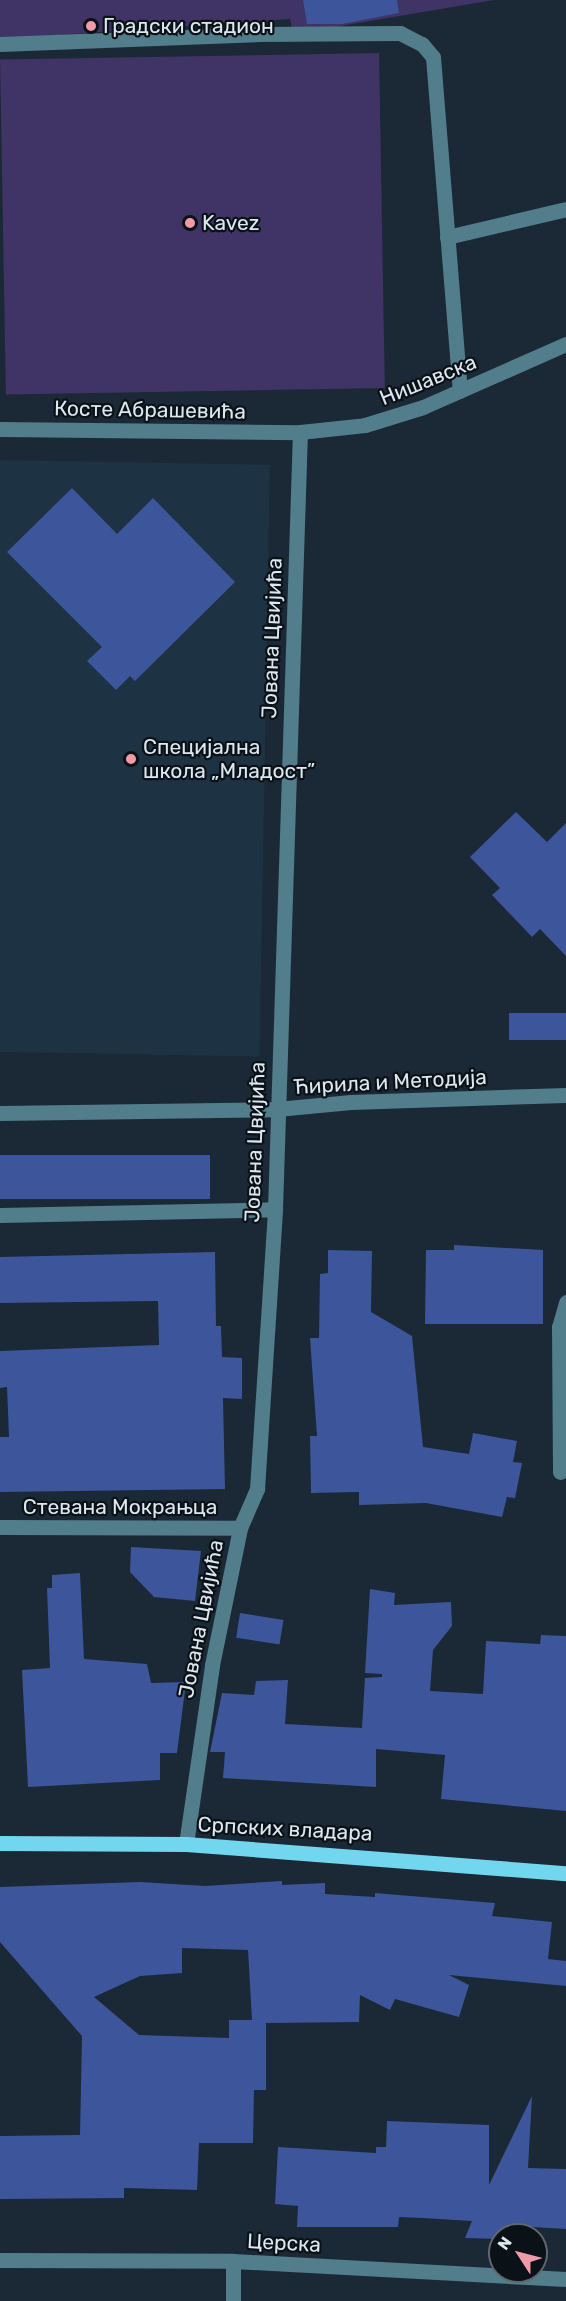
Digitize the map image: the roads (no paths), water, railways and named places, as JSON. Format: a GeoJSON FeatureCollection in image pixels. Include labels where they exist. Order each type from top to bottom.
{"type":"FeatureCollection","features":[{"type":"Feature","properties":{"kind":"main road","name":"Српских владара"},"geometry":{"type":"LineString","coordinates":[[0,1843],[186,1844],[385,1856],[566,1873]]}},
{"type":"Feature","properties":{"kind":"street"},"geometry":{"type":"LineString","coordinates":[[0,44],[256,34],[400,33],[414,38],[433,57],[460,391]]}},
{"type":"Feature","properties":{"kind":"street"},"geometry":{"type":"LineString","coordinates":[[447,237],[566,209]]}},
{"type":"Feature","properties":{"kind":"street","name":"Нишавска"},"geometry":{"type":"LineString","coordinates":[[300,432],[365,425],[460,391],[566,344]]}},
{"type":"Feature","properties":{"kind":"street","name":"Косте Абрашевића"},"geometry":{"type":"LineString","coordinates":[[0,429],[300,432]]}},
{"type":"Feature","properties":{"kind":"street","name":"Јована Цвијића"},"geometry":{"type":"LineString","coordinates":[[186,1844],[212,1665],[240,1528],[257,1489],[275,1209],[300,432]]}},
{"type":"Feature","properties":{"kind":"street","name":"Ћирила и Методија"},"geometry":{"type":"LineString","coordinates":[[0,1113],[277,1109],[351,1102],[566,1095]]}},
{"type":"Feature","properties":{"kind":"street"},"geometry":{"type":"LineString","coordinates":[[0,1215],[275,1209]]}},
{"type":"Feature","properties":{"kind":"street"},"geometry":{"type":"LineString","coordinates":[[560,1472],[559,1327],[566,1302]]}},
{"type":"Feature","properties":{"kind":"street","name":"Стевана Мокрањца"},"geometry":{"type":"LineString","coordinates":[[0,1527],[240,1528]]}},
{"type":"Feature","properties":{"kind":"street","name":"Церска"},"geometry":{"type":"LineString","coordinates":[[0,2260],[233,2261],[566,2279]]}},
{"type":"Feature","properties":{"kind":"street"},"geometry":{"type":"LineString","coordinates":[[232,2301],[233,2261]]}},
{"type":"Feature","properties":{"kind":"place","name":"Градски стадион"},"geometry":{"type":"Point","coordinates":[91,26]}},
{"type":"Feature","properties":{"kind":"place","name":"Kavez"},"geometry":{"type":"Point","coordinates":[190,223]}},
{"type":"Feature","properties":{"kind":"place","name":"Специјална школа „Младост”"},"geometry":{"type":"Point","coordinates":[131,759]}}]}
